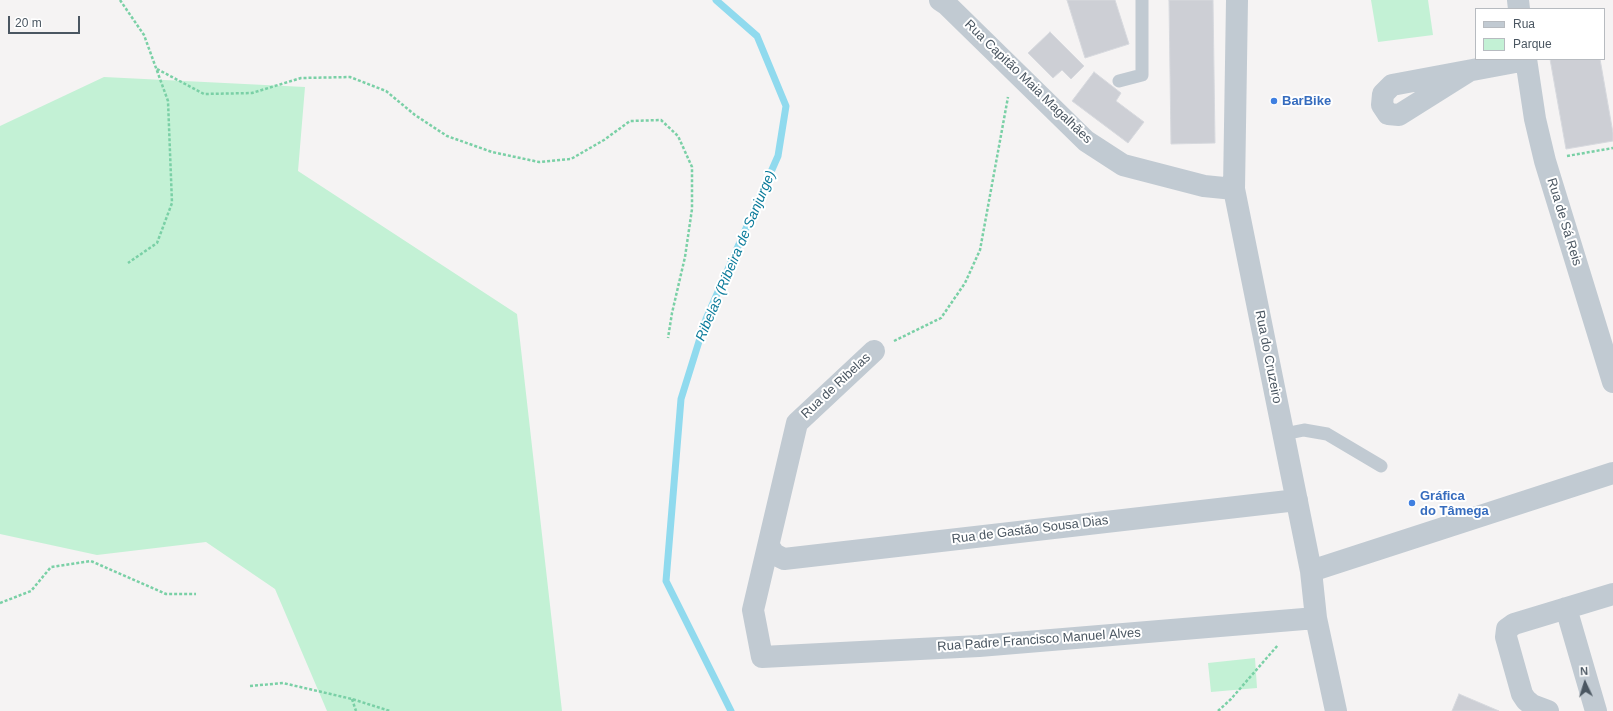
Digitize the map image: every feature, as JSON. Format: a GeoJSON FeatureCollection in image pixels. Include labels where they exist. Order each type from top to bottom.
{"type":"FeatureCollection","features":[{"type":"Feature","properties":{"kind":"street","name":"Rua do Cruzeiro"},"geometry":{"type":"LineString","coordinates":[[1236,0],[1234,190],[1311,571],[1308,619],[1336,711]]}},
{"type":"Feature","properties":{"kind":"street","name":"Rua Capitão Maia Magalhães"},"geometry":{"type":"LineString","coordinates":[[946,1],[1086,140],[1124,165],[1204,186],[1234,190]]}},
{"type":"Feature","properties":{"kind":"street"},"geometry":{"type":"LineString","coordinates":[[1469,71],[1526,60]]}},
{"type":"Feature","properties":{"kind":"street","name":"Rua de Sá Reis"},"geometry":{"type":"LineString","coordinates":[[1526,60],[1535,119],[1545,160],[1613,382]]}},
{"type":"Feature","properties":{"kind":"street","name":"Rua de Ribelas"},"geometry":{"type":"LineString","coordinates":[[762,657],[753,610],[797,423],[874,351]]}},
{"type":"Feature","properties":{"kind":"street"},"geometry":{"type":"LineString","coordinates":[[1311,571],[1613,473]]}},
{"type":"Feature","properties":{"kind":"street","name":"Rua de Gastão Sousa Dias"},"geometry":{"type":"LineString","coordinates":[[768,546],[774,554],[784,559],[1296,500]]}},
{"type":"Feature","properties":{"kind":"street"},"geometry":{"type":"LineString","coordinates":[[1548,711],[1532,704],[1526,700],[1522,694],[1506,638],[1507,629],[1514,624],[1613,594]]}},
{"type":"Feature","properties":{"kind":"street"},"geometry":{"type":"LineString","coordinates":[[1566,608],[1596,711]]}},
{"type":"Feature","properties":{"kind":"street","name":"Rua Padre Francisco Manuel Alves"},"geometry":{"type":"LineString","coordinates":[[762,657],[979,646],[1308,619]]}},
{"type":"Feature","properties":{"kind":"lane"},"geometry":{"type":"LineString","coordinates":[[1119,81],[1142,75],[1142,0]]}},
{"type":"Feature","properties":{"kind":"lane"},"geometry":{"type":"LineString","coordinates":[[1284,434],[1304,430],[1327,434],[1381,466]]}},
{"type":"Feature","properties":{"kind":"path"},"geometry":{"type":"LineString","coordinates":[[120,0],[144,34],[168,101],[172,203],[157,243],[128,263]]}},
{"type":"Feature","properties":{"kind":"path"},"geometry":{"type":"LineString","coordinates":[[157,69],[204,94],[252,93],[301,78],[350,77],[386,91],[415,115],[447,136],[492,152],[539,162],[571,158],[604,140],[630,121],[661,120],[678,136],[692,166],[692,209],[685,257],[672,313],[668,338]]}},
{"type":"Feature","properties":{"kind":"path","name":"Rua de Ribelas"},"geometry":{"type":"LineString","coordinates":[[874,351],[941,318],[965,283],[980,250],[1013,69]]}},
{"type":"Feature","properties":{"kind":"path"},"geometry":{"type":"LineString","coordinates":[[1545,160],[1613,148]]}},
{"type":"Feature","properties":{"kind":"path"},"geometry":{"type":"LineString","coordinates":[[0,603],[31,591],[51,567],[91,561],[166,594],[196,594]]}},
{"type":"Feature","properties":{"kind":"path"},"geometry":{"type":"LineString","coordinates":[[1218,711],[1308,619]]}},
{"type":"Feature","properties":{"kind":"path"},"geometry":{"type":"LineString","coordinates":[[250,686],[283,683],[352,699],[390,711]]}},
{"type":"Feature","properties":{"kind":"path"},"geometry":{"type":"LineString","coordinates":[[352,699],[356,711]]}},
{"type":"Feature","properties":{"kind":"green space"},"geometry":{"type":"Polygon","coordinates":[[[1371,0],[1428,0],[1433,35],[1378,42],[1371,0]]]}},
{"type":"Feature","properties":{"kind":"green space"},"geometry":{"type":"Polygon","coordinates":[[[104,77],[305,87],[298,171],[517,314],[562,711],[327,711],[275,589],[206,542],[97,555],[0,534],[0,126],[104,77]]]}},
{"type":"Feature","properties":{"kind":"green space"},"geometry":{"type":"Polygon","coordinates":[[[1255,658],[1257,688],[1211,692],[1208,663],[1255,658]]]}},
{"type":"Feature","properties":{"kind":"building"},"geometry":{"type":"Polygon","coordinates":[[[1067,0],[1115,0],[1129,44],[1085,58],[1067,0]]]}},
{"type":"Feature","properties":{"kind":"building"},"geometry":{"type":"Polygon","coordinates":[[[1169,0],[1213,0],[1215,143],[1171,144],[1169,0]]]}},
{"type":"Feature","properties":{"kind":"building"},"geometry":{"type":"Polygon","coordinates":[[[1050,32],[1084,66],[1071,79],[1062,70],[1053,78],[1028,53],[1050,32]]]}},
{"type":"Feature","properties":{"kind":"building"},"geometry":{"type":"Polygon","coordinates":[[[1550,60],[1600,60],[1613,133],[1613,141],[1566,149],[1550,60]]]}},
{"type":"Feature","properties":{"kind":"building"},"geometry":{"type":"Polygon","coordinates":[[[1094,72],[1121,93],[1116,101],[1144,122],[1128,143],[1072,101],[1094,72]]]}},
{"type":"Feature","properties":{"kind":"building"},"geometry":{"type":"Polygon","coordinates":[[[1459,694],[1499,711],[1452,711],[1459,694]]]}},
{"type":"Feature","properties":{"kind":"waterway","name":"Ribelas (Ribeira de Sanjurge)"},"geometry":{"type":"LineString","coordinates":[[716,0],[757,36],[786,106],[778,156],[706,319],[681,399],[666,581],[731,711]]}},
{"type":"Feature","properties":{"kind":"place","name":"BarBike"},"geometry":{"type":"Point","coordinates":[1274,101]}},
{"type":"Feature","properties":{"kind":"place","name":"Gráfica do Tâmega"},"geometry":{"type":"Point","coordinates":[1412,503]}}]}
